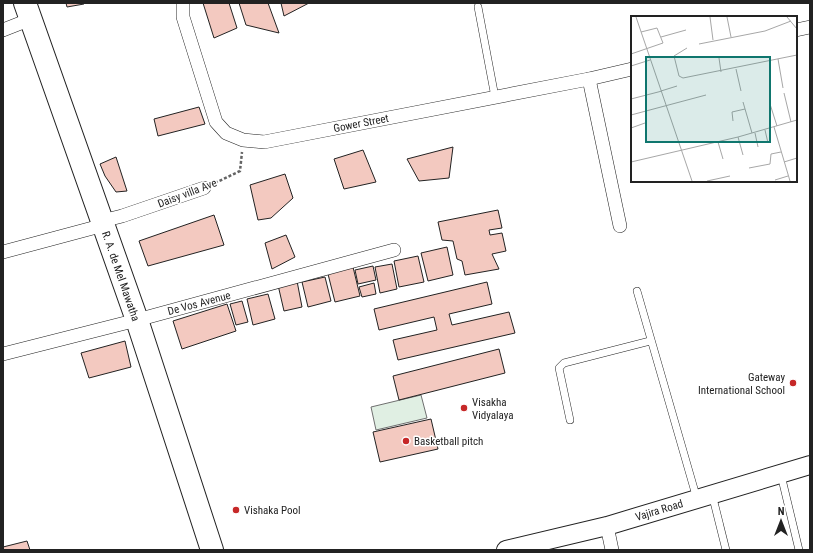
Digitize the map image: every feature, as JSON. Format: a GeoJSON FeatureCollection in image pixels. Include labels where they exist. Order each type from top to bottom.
{"type":"FeatureCollection","features":[{"type":"Feature","properties":{"kind":"highway","name":"R. A. de Mel Mawatha"},"geometry":{"type":"LineString","coordinates":[[28,11],[137,320],[212,550]]}},
{"type":"Feature","properties":{"kind":"main road","name":"Vajira Road"},"geometry":{"type":"LineString","coordinates":[[506,550],[607,526],[810,465]]}},
{"type":"Feature","properties":{"kind":"street","name":"Gower Street"},"geometry":{"type":"LineString","coordinates":[[183,3],[183,17],[216,122],[226,133],[243,140],[264,142],[589,79],[631,68]]}},
{"type":"Feature","properties":{"kind":"street"},"geometry":{"type":"LineString","coordinates":[[3,30],[28,11]]}},
{"type":"Feature","properties":{"kind":"street"},"geometry":{"type":"LineString","coordinates":[[797,30],[810,27]]}},
{"type":"Feature","properties":{"kind":"street"},"geometry":{"type":"LineString","coordinates":[[589,79],[620,226]]}},
{"type":"Feature","properties":{"kind":"street","name":"Daisy villa Ave"},"geometry":{"type":"LineString","coordinates":[[3,252],[103,223],[204,188]]}},
{"type":"Feature","properties":{"kind":"street","name":"De Vos Avenue"},"geometry":{"type":"LineString","coordinates":[[3,354],[137,320],[394,250]]}},
{"type":"Feature","properties":{"kind":"street"},"geometry":{"type":"LineString","coordinates":[[607,526],[612,550]]}},
{"type":"Feature","properties":{"kind":"lane"},"geometry":{"type":"LineString","coordinates":[[478,7],[495,97]]}},
{"type":"Feature","properties":{"kind":"lane"},"geometry":{"type":"LineString","coordinates":[[637,291],[650,341],[704,496],[726,550]]}},
{"type":"Feature","properties":{"kind":"lane"},"geometry":{"type":"LineString","coordinates":[[570,420],[559,368],[564,363],[650,341]]}},
{"type":"Feature","properties":{"kind":"lane"},"geometry":{"type":"LineString","coordinates":[[781,474],[799,550]]}},
{"type":"Feature","properties":{"kind":"path","name":"Daisy villa Ave"},"geometry":{"type":"LineString","coordinates":[[204,188],[240,171],[243,140]]}},
{"type":"Feature","properties":{"kind":"green space"},"geometry":{"type":"Polygon","coordinates":[[[421,395],[427,418],[376,430],[371,407],[421,395]]]}},
{"type":"Feature","properties":{"kind":"building"},"geometry":{"type":"Polygon","coordinates":[[[66,3],[84,3],[84,4],[67,7],[66,3]]]}},
{"type":"Feature","properties":{"kind":"building"},"geometry":{"type":"Polygon","coordinates":[[[203,3],[229,3],[237,28],[214,38],[203,3]]]}},
{"type":"Feature","properties":{"kind":"building"},"geometry":{"type":"Polygon","coordinates":[[[239,3],[268,3],[279,33],[246,25],[239,3]]]}},
{"type":"Feature","properties":{"kind":"building"},"geometry":{"type":"Polygon","coordinates":[[[281,3],[309,3],[284,16],[281,3]]]}},
{"type":"Feature","properties":{"kind":"building"},"geometry":{"type":"Polygon","coordinates":[[[199,107],[205,124],[158,136],[154,119],[199,107]]]}},
{"type":"Feature","properties":{"kind":"building"},"geometry":{"type":"Polygon","coordinates":[[[453,147],[449,178],[419,181],[407,159],[453,147]]]}},
{"type":"Feature","properties":{"kind":"building"},"geometry":{"type":"Polygon","coordinates":[[[363,150],[376,182],[344,189],[334,159],[363,150]]]}},
{"type":"Feature","properties":{"kind":"building"},"geometry":{"type":"Polygon","coordinates":[[[116,157],[127,191],[116,192],[105,176],[100,164],[116,157]]]}},
{"type":"Feature","properties":{"kind":"building"},"geometry":{"type":"Polygon","coordinates":[[[285,174],[293,198],[271,218],[258,220],[250,185],[285,174]]]}},
{"type":"Feature","properties":{"kind":"building"},"geometry":{"type":"Polygon","coordinates":[[[498,210],[502,228],[489,230],[490,235],[502,233],[506,251],[492,254],[499,269],[465,275],[462,261],[457,259],[453,241],[442,240],[438,222],[498,210]]]}},
{"type":"Feature","properties":{"kind":"building"},"geometry":{"type":"Polygon","coordinates":[[[214,215],[224,245],[148,266],[139,241],[214,215]]]}},
{"type":"Feature","properties":{"kind":"building"},"geometry":{"type":"Polygon","coordinates":[[[286,235],[295,257],[272,269],[265,243],[286,235]]]}},
{"type":"Feature","properties":{"kind":"building"},"geometry":{"type":"Polygon","coordinates":[[[447,247],[453,275],[428,281],[421,253],[447,247]]]}},
{"type":"Feature","properties":{"kind":"building"},"geometry":{"type":"Polygon","coordinates":[[[418,256],[424,282],[399,287],[394,261],[418,256]]]}},
{"type":"Feature","properties":{"kind":"building"},"geometry":{"type":"Polygon","coordinates":[[[392,264],[397,289],[380,293],[375,267],[392,264]]]}},
{"type":"Feature","properties":{"kind":"building"},"geometry":{"type":"Polygon","coordinates":[[[373,266],[376,280],[358,284],[355,270],[373,266]]]}},
{"type":"Feature","properties":{"kind":"building"},"geometry":{"type":"Polygon","coordinates":[[[353,267],[360,296],[335,302],[328,274],[353,267]]]}},
{"type":"Feature","properties":{"kind":"building"},"geometry":{"type":"Polygon","coordinates":[[[325,277],[331,301],[308,307],[302,282],[325,277]]]}},
{"type":"Feature","properties":{"kind":"building"},"geometry":{"type":"Polygon","coordinates":[[[297,281],[302,307],[284,311],[278,285],[297,281]]]}},
{"type":"Feature","properties":{"kind":"building"},"geometry":{"type":"Polygon","coordinates":[[[487,282],[492,304],[449,314],[452,325],[509,312],[515,333],[398,360],[393,340],[437,330],[434,317],[379,330],[374,309],[487,282]]]}},
{"type":"Feature","properties":{"kind":"building"},"geometry":{"type":"Polygon","coordinates":[[[374,283],[376,294],[362,297],[359,287],[374,283]]]}},
{"type":"Feature","properties":{"kind":"building"},"geometry":{"type":"Polygon","coordinates":[[[268,294],[275,319],[253,325],[247,299],[268,294]]]}},
{"type":"Feature","properties":{"kind":"building"},"geometry":{"type":"Polygon","coordinates":[[[242,301],[248,322],[236,325],[230,304],[242,301]]]}},
{"type":"Feature","properties":{"kind":"building"},"geometry":{"type":"Polygon","coordinates":[[[227,304],[236,331],[182,349],[173,321],[227,304]]]}},
{"type":"Feature","properties":{"kind":"building"},"geometry":{"type":"Polygon","coordinates":[[[125,341],[131,367],[89,378],[81,353],[125,341]]]}},
{"type":"Feature","properties":{"kind":"building"},"geometry":{"type":"Polygon","coordinates":[[[499,349],[505,373],[399,400],[393,376],[499,349]]]}},
{"type":"Feature","properties":{"kind":"building","name":"Basketball pitch"},"geometry":{"type":"Polygon","coordinates":[[[431,419],[438,449],[380,462],[373,432],[431,419]]]}},
{"type":"Feature","properties":{"kind":"building"},"geometry":{"type":"Polygon","coordinates":[[[27,541],[30,550],[3,550],[3,547],[27,541]]]}},
{"type":"Feature","properties":{"kind":"place","name":"Gateway International School"},"geometry":{"type":"Point","coordinates":[793,383]}},
{"type":"Feature","properties":{"kind":"place","name":"Visakha Vidyalaya"},"geometry":{"type":"Point","coordinates":[464,408]}},
{"type":"Feature","properties":{"kind":"place","name":"Basketball pitch"},"geometry":{"type":"Point","coordinates":[406,441]}},
{"type":"Feature","properties":{"kind":"place","name":"Vishaka Pool"},"geometry":{"type":"Point","coordinates":[236,510]}}]}
